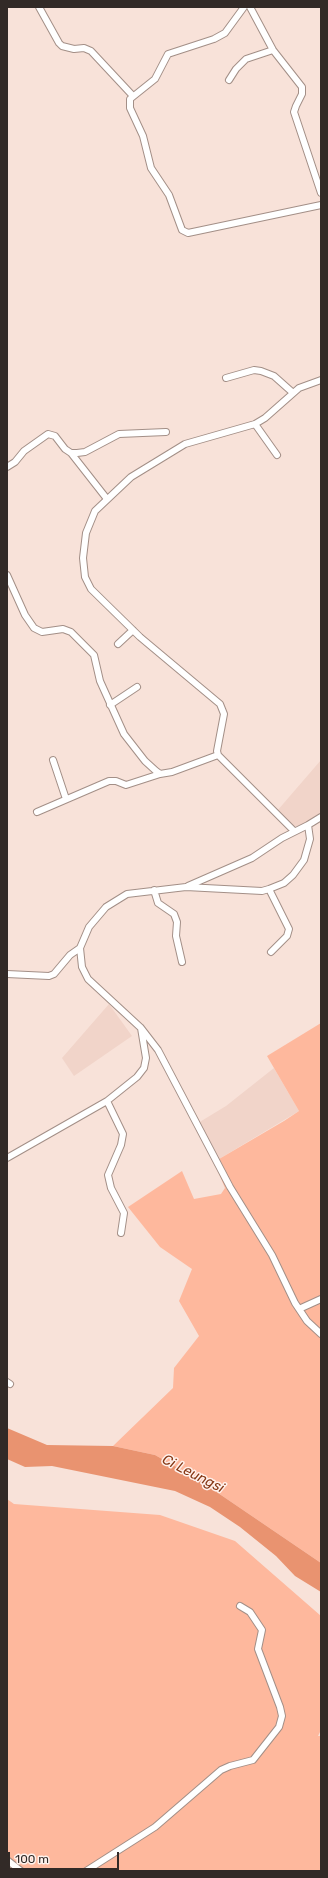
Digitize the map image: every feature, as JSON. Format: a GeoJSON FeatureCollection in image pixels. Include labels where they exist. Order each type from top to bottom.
{"type":"FeatureCollection","features":[{"type":"Feature","properties":{"kind":"street"},"geometry":{"type":"LineString","coordinates":[[39,7],[62,46],[74,49],[84,48],[91,51],[133,96]]}},
{"type":"Feature","properties":{"kind":"street"},"geometry":{"type":"LineString","coordinates":[[244,7],[225,33],[214,39],[168,54],[155,79],[130,99],[130,108],[143,136],[151,168],[170,195],[179,225],[185,232],[215,228],[321,205]]}},
{"type":"Feature","properties":{"kind":"street"},"geometry":{"type":"LineString","coordinates":[[250,7],[273,50],[302,87],[302,94],[294,112],[321,193]]}},
{"type":"Feature","properties":{"kind":"street"},"geometry":{"type":"LineString","coordinates":[[229,80],[236,69],[246,59],[273,50]]}},
{"type":"Feature","properties":{"kind":"street"},"geometry":{"type":"LineString","coordinates":[[226,378],[254,370],[261,371],[274,376],[292,392]]}},
{"type":"Feature","properties":{"kind":"street"},"geometry":{"type":"LineString","coordinates":[[294,831],[218,755],[217,751],[224,714],[222,707],[133,630],[92,589],[85,577],[83,558],[86,533],[95,512],[132,477],[185,444],[255,424],[264,418],[292,392],[321,380]]}},
{"type":"Feature","properties":{"kind":"street"},"geometry":{"type":"LineString","coordinates":[[255,424],[277,455]]}},
{"type":"Feature","properties":{"kind":"street"},"geometry":{"type":"LineString","coordinates":[[71,453],[85,452],[119,434],[166,432]]}},
{"type":"Feature","properties":{"kind":"street"},"geometry":{"type":"LineString","coordinates":[[7,467],[15,462],[24,451],[48,434],[55,436],[65,449],[71,453],[107,499]]}},
{"type":"Feature","properties":{"kind":"street"},"geometry":{"type":"LineString","coordinates":[[7,575],[25,616],[34,628],[42,632],[67,630],[81,640],[90,650],[97,662],[100,681],[124,734],[145,761],[160,774]]}},
{"type":"Feature","properties":{"kind":"street"},"geometry":{"type":"LineString","coordinates":[[118,644],[133,630]]}},
{"type":"Feature","properties":{"kind":"street"},"geometry":{"type":"LineString","coordinates":[[110,705],[137,686]]}},
{"type":"Feature","properties":{"kind":"street"},"geometry":{"type":"LineString","coordinates":[[37,812],[109,781],[116,781],[126,785],[218,755]]}},
{"type":"Feature","properties":{"kind":"street"},"geometry":{"type":"LineString","coordinates":[[53,760],[66,799]]}},
{"type":"Feature","properties":{"kind":"street"},"geometry":{"type":"LineString","coordinates":[[186,887],[247,861],[294,831],[308,826],[321,817]]}},
{"type":"Feature","properties":{"kind":"street"},"geometry":{"type":"LineString","coordinates":[[308,826],[310,839],[304,860],[300,868],[284,883],[262,891],[186,887],[127,894],[106,907],[89,927],[80,948],[82,967],[88,979],[141,1028],[158,1050],[230,1187],[272,1255],[299,1309],[307,1321],[321,1334]]}},
{"type":"Feature","properties":{"kind":"street"},"geometry":{"type":"LineString","coordinates":[[269,889],[289,929],[287,936],[271,952]]}},
{"type":"Feature","properties":{"kind":"street"},"geometry":{"type":"LineString","coordinates":[[154,890],[158,903],[174,914],[177,922],[176,936],[182,962]]}},
{"type":"Feature","properties":{"kind":"street"},"geometry":{"type":"LineString","coordinates":[[7,974],[49,976],[60,968],[70,955],[80,948]]}},
{"type":"Feature","properties":{"kind":"street"},"geometry":{"type":"LineString","coordinates":[[7,1158],[107,1101],[137,1077],[144,1068],[146,1058],[141,1028]]}},
{"type":"Feature","properties":{"kind":"street"},"geometry":{"type":"LineString","coordinates":[[107,1101],[123,1134],[121,1145],[108,1175],[111,1188],[124,1213],[121,1233]]}},
{"type":"Feature","properties":{"kind":"street"},"geometry":{"type":"LineString","coordinates":[[299,1309],[321,1299]]}},
{"type":"Feature","properties":{"kind":"street"},"geometry":{"type":"LineString","coordinates":[[86,1871],[155,1827],[221,1770],[253,1760],[279,1726],[282,1716],[280,1708],[258,1649],[262,1630],[250,1612],[240,1606]]}},
{"type":"Feature","properties":{"kind":"street"},"geometry":{"type":"LineString","coordinates":[[7,1860],[21,1871]]}},
{"type":"Feature","properties":{"kind":"shaded area"},"geometry":{"type":"Polygon","coordinates":[[[321,760],[321,814],[304,826],[291,826],[277,811],[321,760]]]}},
{"type":"Feature","properties":{"kind":"shaded area"},"geometry":{"type":"Polygon","coordinates":[[[109,1004],[132,1036],[74,1076],[62,1058],[109,1004]]]}},
{"type":"Feature","properties":{"kind":"shaded area"},"geometry":{"type":"Polygon","coordinates":[[[321,1023],[321,1563],[196,1478],[155,1455],[113,1446],[173,1388],[174,1368],[199,1336],[179,1301],[192,1269],[160,1247],[128,1207],[182,1171],[194,1199],[221,1194],[225,1188],[214,1162],[299,1111],[267,1056],[321,1023]]]}},
{"type":"Feature","properties":{"kind":"shaded area"},"geometry":{"type":"Polygon","coordinates":[[[274,1068],[299,1111],[214,1162],[198,1123],[226,1106],[274,1068]]]}},
{"type":"Feature","properties":{"kind":"shaded area"},"geometry":{"type":"Polygon","coordinates":[[[7,1428],[47,1445],[113,1446],[155,1455],[196,1478],[321,1563],[321,1592],[295,1576],[276,1556],[240,1527],[210,1507],[175,1491],[52,1466],[25,1467],[7,1459],[7,1428]]]}},
{"type":"Feature","properties":{"kind":"shaded area"},"geometry":{"type":"Polygon","coordinates":[[[7,1499],[14,1504],[160,1515],[235,1541],[321,1616],[321,1730],[318,1736],[321,1736],[321,1871],[7,1871],[7,1499]]]}},
{"type":"Feature","properties":{"kind":"water label","name":"Ci Leungsi"},"geometry":{"type":"Point","coordinates":[193,1474]}}]}
